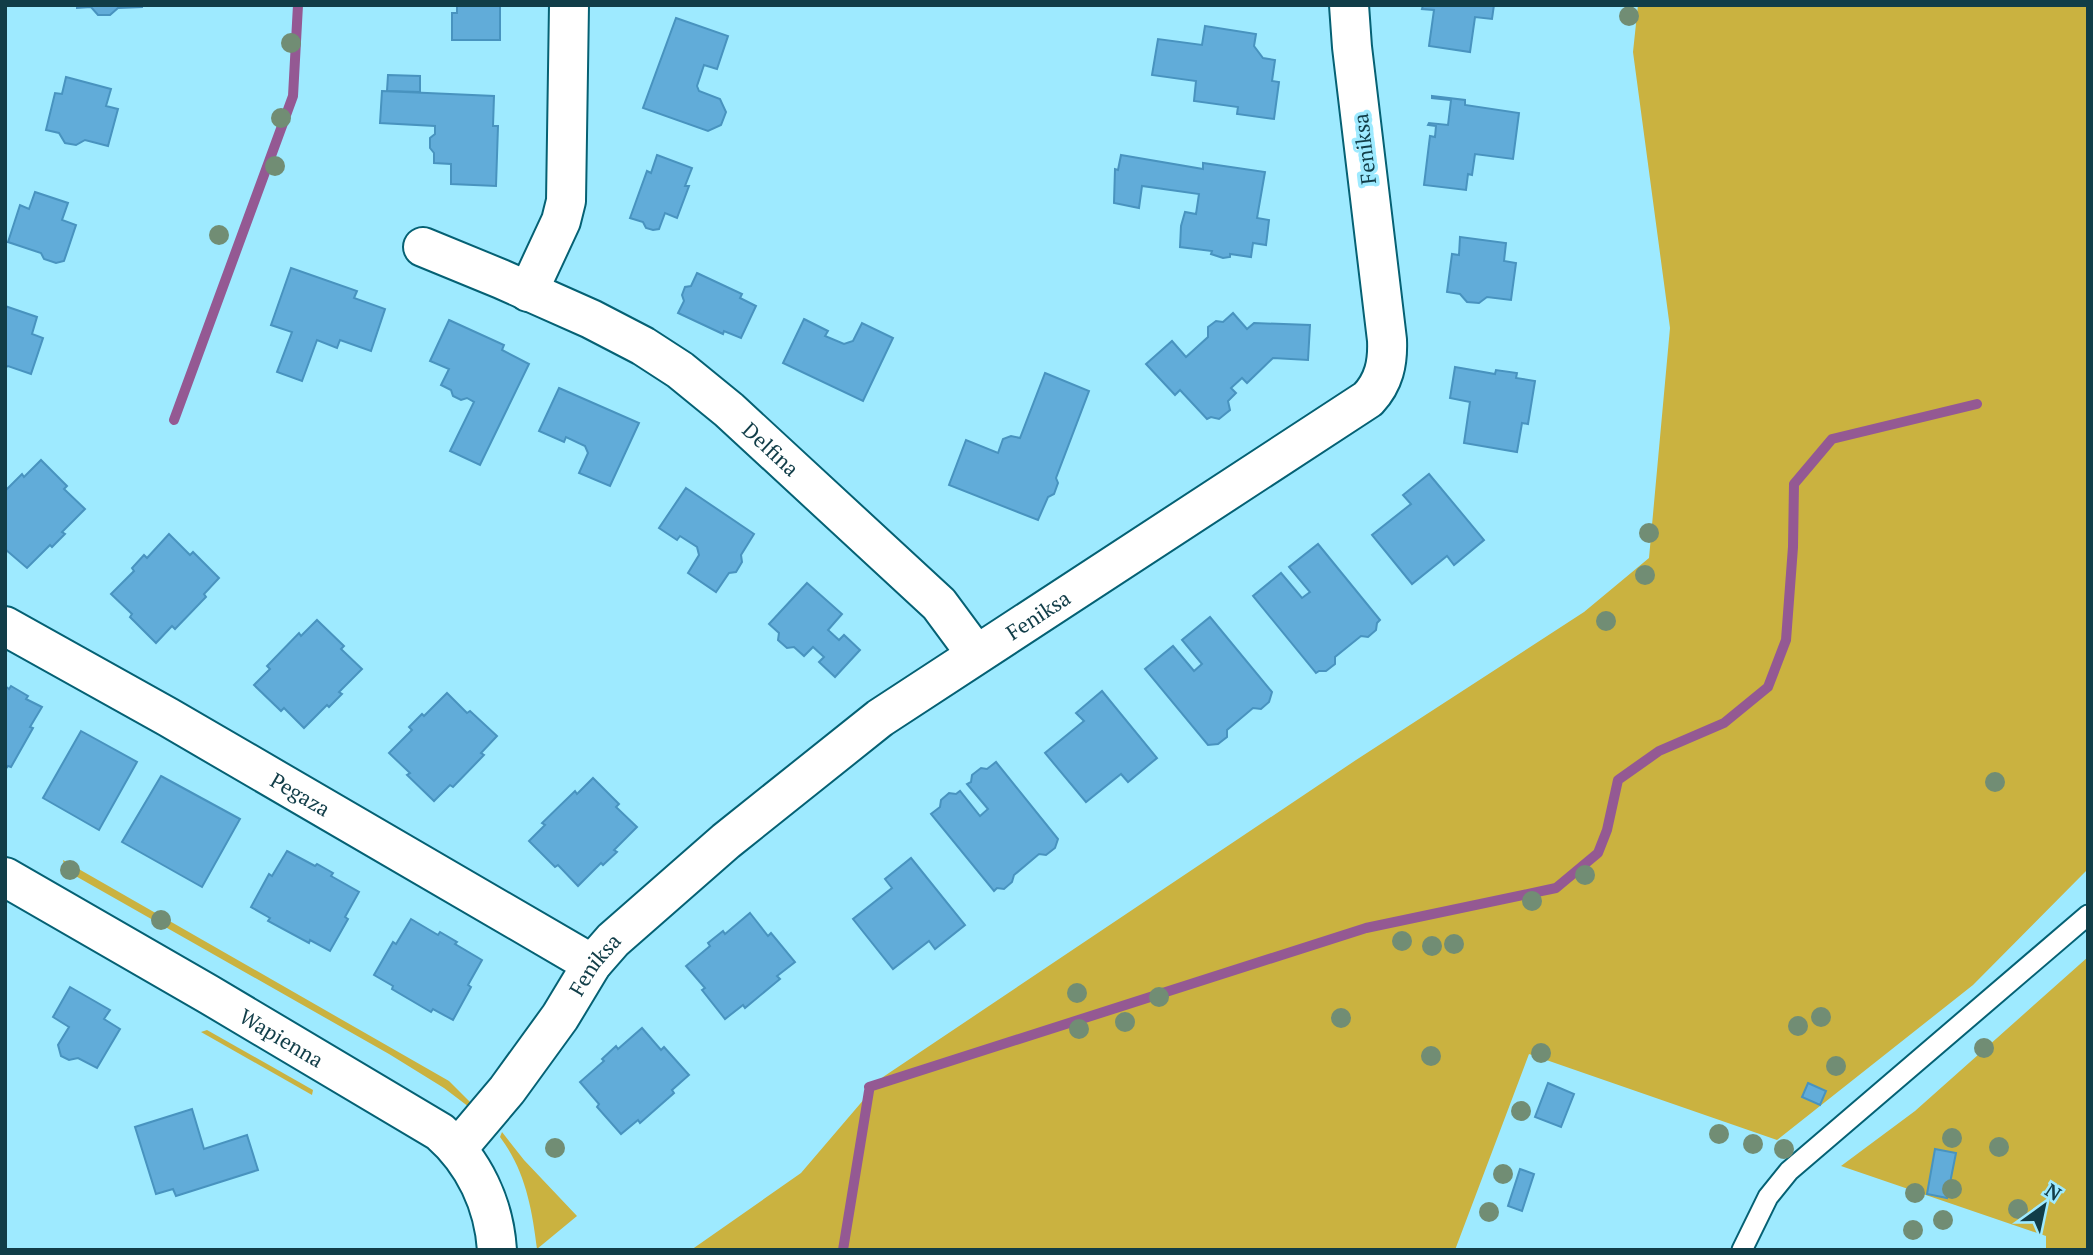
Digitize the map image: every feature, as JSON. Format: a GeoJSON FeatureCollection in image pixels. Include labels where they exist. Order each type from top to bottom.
{"type":"FeatureCollection","features":[{"type":"Feature","properties":{"kind":"street"},"geometry":{"type":"LineString","coordinates":[[528,292],[561,221],[566,201],[569,5]]}},
{"type":"Feature","properties":{"kind":"street","name":"Feniksa"},"geometry":{"type":"LineString","coordinates":[[458,1148],[507,1090],[559,1017],[592,964],[613,940],[726,841],[880,718],[1368,399],[1377,390],[1388,360],[1387,340],[1349,5]]}},
{"type":"Feature","properties":{"kind":"street","name":"Delfina"},"geometry":{"type":"LineString","coordinates":[[423,247],[582,315],[643,346],[703,388],[939,604],[976,654]]}},
{"type":"Feature","properties":{"kind":"street","name":"Pegaza"},"geometry":{"type":"LineString","coordinates":[[5,626],[168,717],[592,964]]}},
{"type":"Feature","properties":{"kind":"street","name":"Wapienna"},"geometry":{"type":"LineString","coordinates":[[5,877],[440,1132],[458,1148],[481,1186],[498,1250]]}},
{"type":"Feature","properties":{"kind":"lane"},"geometry":{"type":"LineString","coordinates":[[1742,1250],[1768,1197],[1789,1171],[2088,915]]}},
{"type":"Feature","properties":{"kind":"shaded area"},"geometry":{"type":"Polygon","coordinates":[[[1638,5],[2088,5],[2088,869],[1973,985],[1777,1140],[1529,1054],[1455,1250],[691,1250],[801,1173],[883,1077],[1356,760],[1584,612],[1649,558],[1670,328],[1633,52],[1638,5]]]}},
{"type":"Feature","properties":{"kind":"shaded area"},"geometry":{"type":"Polygon","coordinates":[[[63,860],[449,1081],[474,1106],[469,1107],[389,1054],[65,870],[63,860]]]}},
{"type":"Feature","properties":{"kind":"shaded area"},"geometry":{"type":"Polygon","coordinates":[[[2088,957],[2088,1250],[2046,1250],[2046,1236],[1841,1166],[1915,1111],[2088,957]]]}},
{"type":"Feature","properties":{"kind":"shaded area"},"geometry":{"type":"Polygon","coordinates":[[[207,1030],[313,1090],[312,1095],[201,1032],[207,1030]]]}},
{"type":"Feature","properties":{"kind":"shaded area"},"geometry":{"type":"Polygon","coordinates":[[[502,1132],[524,1160],[577,1216],[537,1249],[526,1190],[516,1163],[500,1137],[502,1132]]]}},
{"type":"Feature","properties":{"kind":"building"},"geometry":{"type":"Polygon","coordinates":[[[77,5],[142,7],[118,8],[110,15],[98,15],[91,7],[77,8],[77,5]]]}},
{"type":"Feature","properties":{"kind":"building"},"geometry":{"type":"Polygon","coordinates":[[[457,5],[500,5],[500,40],[452,40],[452,13],[457,13],[457,5]]]}},
{"type":"Feature","properties":{"kind":"building"},"geometry":{"type":"Polygon","coordinates":[[[1423,5],[1494,5],[1492,19],[1475,17],[1470,52],[1429,46],[1434,10],[1422,9],[1423,5]]]}},
{"type":"Feature","properties":{"kind":"building"},"geometry":{"type":"Polygon","coordinates":[[[676,18],[728,36],[717,69],[704,65],[697,86],[699,91],[720,99],[726,112],[721,125],[708,131],[643,108],[676,18]]]}},
{"type":"Feature","properties":{"kind":"building"},"geometry":{"type":"Polygon","coordinates":[[[1205,26],[1256,34],[1254,46],[1263,58],[1275,60],[1272,81],[1279,82],[1274,119],[1237,114],[1238,107],[1194,101],[1196,81],[1152,75],[1158,39],[1202,45],[1205,26]]]}},
{"type":"Feature","properties":{"kind":"building"},"geometry":{"type":"Polygon","coordinates":[[[388,75],[420,76],[420,92],[387,91],[388,75]]]}},
{"type":"Feature","properties":{"kind":"building"},"geometry":{"type":"Polygon","coordinates":[[[66,77],[111,89],[106,106],[118,109],[108,146],[85,140],[76,145],[65,143],[59,133],[46,130],[55,93],[62,94],[66,77]]]}},
{"type":"Feature","properties":{"kind":"building"},"geometry":{"type":"Polygon","coordinates":[[[382,91],[494,96],[493,126],[498,126],[496,186],[451,184],[451,164],[434,163],[430,138],[435,134],[435,126],[380,123],[382,91]]]}},
{"type":"Feature","properties":{"kind":"building"},"geometry":{"type":"Polygon","coordinates":[[[1432,96],[1465,100],[1465,105],[1519,113],[1513,159],[1475,154],[1472,175],[1468,174],[1466,190],[1424,185],[1430,136],[1435,137],[1436,126],[1428,125],[1448,125],[1451,100],[1432,96]]]}},
{"type":"Feature","properties":{"kind":"building"},"geometry":{"type":"Polygon","coordinates":[[[657,155],[692,168],[685,186],[689,186],[677,218],[665,213],[659,229],[653,230],[646,228],[643,222],[630,218],[647,171],[651,173],[657,155]]]}},
{"type":"Feature","properties":{"kind":"building"},"geometry":{"type":"Polygon","coordinates":[[[1121,155],[1203,169],[1203,163],[1265,172],[1257,218],[1269,220],[1266,245],[1253,243],[1251,257],[1230,254],[1230,257],[1223,258],[1211,254],[1212,251],[1180,247],[1185,212],[1196,214],[1199,194],[1142,186],[1139,208],[1114,203],[1115,169],[1118,170],[1121,155]]]}},
{"type":"Feature","properties":{"kind":"building"},"geometry":{"type":"Polygon","coordinates":[[[35,192],[68,203],[62,220],[76,225],[64,261],[56,263],[44,259],[41,253],[8,242],[20,205],[29,209],[35,192]]]}},
{"type":"Feature","properties":{"kind":"building"},"geometry":{"type":"Polygon","coordinates":[[[1460,237],[1506,243],[1504,261],[1516,263],[1511,300],[1487,297],[1479,303],[1467,302],[1460,294],[1447,292],[1452,254],[1459,255],[1460,237]]]}},
{"type":"Feature","properties":{"kind":"building"},"geometry":{"type":"Polygon","coordinates":[[[291,268],[357,291],[354,298],[385,309],[371,351],[340,340],[337,348],[317,340],[302,381],[277,372],[292,332],[271,325],[291,268]]]}},
{"type":"Feature","properties":{"kind":"building"},"geometry":{"type":"Polygon","coordinates":[[[697,273],[742,294],[740,298],[756,306],[741,338],[724,331],[723,334],[678,313],[684,301],[682,295],[685,287],[691,286],[697,273]]]}},
{"type":"Feature","properties":{"kind":"building"},"geometry":{"type":"Polygon","coordinates":[[[5,306],[37,317],[32,334],[43,338],[31,374],[8,366],[5,368],[5,306]]]}},
{"type":"Feature","properties":{"kind":"building"},"geometry":{"type":"Polygon","coordinates":[[[1233,313],[1247,329],[1254,323],[1310,325],[1308,360],[1273,358],[1247,383],[1242,378],[1231,388],[1236,393],[1228,401],[1230,410],[1219,419],[1207,419],[1180,390],[1175,395],[1146,364],[1172,341],[1186,357],[1208,337],[1208,327],[1216,321],[1223,322],[1233,313]]]}},
{"type":"Feature","properties":{"kind":"building"},"geometry":{"type":"Polygon","coordinates":[[[804,319],[828,331],[825,336],[844,344],[853,341],[862,323],[893,338],[863,401],[783,363],[804,319]]]}},
{"type":"Feature","properties":{"kind":"building"},"geometry":{"type":"Polygon","coordinates":[[[449,320],[504,345],[502,350],[529,364],[480,465],[450,451],[474,402],[453,396],[451,390],[441,385],[449,369],[430,361],[449,320]]]}},
{"type":"Feature","properties":{"kind":"building"},"geometry":{"type":"Polygon","coordinates":[[[1455,367],[1495,374],[1496,370],[1517,373],[1516,378],[1535,381],[1528,424],[1522,423],[1517,452],[1464,443],[1470,402],[1450,398],[1455,367]]]}},
{"type":"Feature","properties":{"kind":"building"},"geometry":{"type":"Polygon","coordinates":[[[1045,373],[1089,391],[1056,478],[1058,483],[1054,494],[1048,497],[1038,520],[949,485],[966,440],[998,453],[1003,439],[1011,436],[1020,438],[1045,373]]]}},
{"type":"Feature","properties":{"kind":"building"},"geometry":{"type":"Polygon","coordinates":[[[559,388],[639,423],[610,486],[579,473],[588,453],[585,446],[566,437],[564,442],[539,431],[559,388]]]}},
{"type":"Feature","properties":{"kind":"building"},"geometry":{"type":"Polygon","coordinates":[[[41,460],[67,486],[64,489],[85,509],[62,532],[65,534],[27,568],[5,549],[5,491],[41,460]]]}},
{"type":"Feature","properties":{"kind":"building"},"geometry":{"type":"Polygon","coordinates":[[[1429,474],[1484,540],[1454,565],[1447,556],[1412,584],[1372,535],[1411,504],[1403,495],[1429,474]]]}},
{"type":"Feature","properties":{"kind":"building"},"geometry":{"type":"Polygon","coordinates":[[[686,488],[754,534],[741,555],[742,562],[736,572],[729,573],[716,592],[688,573],[699,555],[697,547],[680,536],[677,540],[659,528],[686,488]]]}},
{"type":"Feature","properties":{"kind":"building"},"geometry":{"type":"Polygon","coordinates":[[[169,534],[190,555],[193,552],[219,578],[204,594],[206,597],[175,629],[172,626],[156,643],[111,594],[134,571],[132,568],[144,555],[147,558],[169,534]]]}},
{"type":"Feature","properties":{"kind":"building"},"geometry":{"type":"Polygon","coordinates":[[[1318,544],[1380,620],[1376,630],[1368,637],[1361,636],[1335,657],[1335,664],[1326,671],[1316,673],[1253,596],[1281,573],[1302,598],[1310,592],[1289,567],[1318,544]]]}},
{"type":"Feature","properties":{"kind":"building"},"geometry":{"type":"Polygon","coordinates":[[[807,583],[842,614],[828,630],[839,640],[844,635],[860,650],[835,677],[819,662],[824,657],[813,647],[804,656],[794,647],[787,648],[778,640],[779,633],[769,624],[807,583]]]}},
{"type":"Feature","properties":{"kind":"building"},"geometry":{"type":"Polygon","coordinates":[[[1210,617],[1272,692],[1269,702],[1261,709],[1253,708],[1227,730],[1227,737],[1218,744],[1208,745],[1145,669],[1173,646],[1194,671],[1202,664],[1182,640],[1210,617]]]}},
{"type":"Feature","properties":{"kind":"building"},"geometry":{"type":"Polygon","coordinates":[[[317,620],[344,646],[341,649],[362,669],[339,692],[342,694],[304,728],[284,708],[281,711],[254,685],[270,669],[267,666],[299,633],[301,636],[317,620]]]}},
{"type":"Feature","properties":{"kind":"building"},"geometry":{"type":"Polygon","coordinates":[[[5,686],[9,689],[11,686],[28,696],[26,699],[42,707],[11,767],[8,766],[5,770],[5,686]]]}},
{"type":"Feature","properties":{"kind":"building"},"geometry":{"type":"Polygon","coordinates":[[[1102,691],[1157,758],[1128,782],[1121,774],[1086,802],[1045,753],[1084,721],[1076,713],[1102,691]]]}},
{"type":"Feature","properties":{"kind":"building"},"geometry":{"type":"Polygon","coordinates":[[[447,693],[467,713],[470,711],[497,736],[481,753],[484,755],[453,787],[450,785],[434,801],[389,753],[412,730],[409,727],[447,693]]]}},
{"type":"Feature","properties":{"kind":"building"},"geometry":{"type":"Polygon","coordinates":[[[81,731],[137,762],[99,830],[43,798],[81,731]]]}},
{"type":"Feature","properties":{"kind":"building"},"geometry":{"type":"Polygon","coordinates":[[[996,762],[1058,839],[1055,848],[1046,855],[1039,854],[1014,875],[1012,882],[1004,889],[997,888],[994,891],[931,814],[940,807],[941,800],[949,793],[956,794],[960,791],[980,816],[988,809],[967,784],[971,782],[972,775],[981,768],[987,769],[996,762]]]}},
{"type":"Feature","properties":{"kind":"building"},"geometry":{"type":"Polygon","coordinates":[[[161,776],[240,819],[202,887],[122,842],[161,776]]]}},
{"type":"Feature","properties":{"kind":"building"},"geometry":{"type":"Polygon","coordinates":[[[593,778],[619,804],[616,807],[637,827],[614,850],[617,852],[603,865],[601,863],[578,886],[529,841],[545,825],[542,823],[575,791],[577,794],[593,778]]]}},
{"type":"Feature","properties":{"kind":"building"},"geometry":{"type":"Polygon","coordinates":[[[287,851],[333,873],[331,876],[359,892],[330,951],[268,921],[270,918],[251,907],[269,874],[272,876],[287,851]]]}},
{"type":"Feature","properties":{"kind":"building"},"geometry":{"type":"Polygon","coordinates":[[[911,858],[965,925],[935,949],[929,941],[893,969],[853,919],[892,888],[885,879],[911,858]]]}},
{"type":"Feature","properties":{"kind":"building"},"geometry":{"type":"Polygon","coordinates":[[[750,913],[768,936],[771,933],[795,962],[777,976],[780,979],[745,1008],[743,1005],[725,1019],[702,990],[705,988],[686,966],[710,946],[708,943],[723,931],[725,934],[750,913]]]}},
{"type":"Feature","properties":{"kind":"building"},"geometry":{"type":"Polygon","coordinates":[[[411,919],[438,935],[440,932],[482,960],[453,1020],[433,1009],[431,1012],[374,975],[393,942],[396,944],[411,919]]]}},
{"type":"Feature","properties":{"kind":"building"},"geometry":{"type":"Polygon","coordinates":[[[70,987],[110,1010],[104,1019],[120,1029],[97,1068],[78,1058],[69,1060],[61,1056],[58,1045],[69,1027],[53,1017],[70,987]]]}},
{"type":"Feature","properties":{"kind":"building"},"geometry":{"type":"Polygon","coordinates":[[[642,1028],[661,1050],[664,1047],[689,1075],[672,1090],[674,1093],[640,1123],[638,1120],[621,1134],[597,1107],[599,1104],[580,1082],[604,1061],[602,1059],[616,1046],[618,1049],[642,1028]]]}},
{"type":"Feature","properties":{"kind":"building"},"geometry":{"type":"Polygon","coordinates":[[[1548,1083],[1574,1094],[1561,1127],[1535,1117],[1548,1083]]]}},
{"type":"Feature","properties":{"kind":"building"},"geometry":{"type":"Polygon","coordinates":[[[1808,1083],[1826,1091],[1820,1105],[1802,1097],[1808,1083]]]}},
{"type":"Feature","properties":{"kind":"building"},"geometry":{"type":"Polygon","coordinates":[[[192,1109],[204,1149],[247,1135],[258,1170],[176,1196],[173,1189],[156,1194],[135,1127],[192,1109]]]}},
{"type":"Feature","properties":{"kind":"building"},"geometry":{"type":"Polygon","coordinates":[[[1935,1149],[1956,1153],[1947,1198],[1927,1194],[1935,1149]]]}},
{"type":"Feature","properties":{"kind":"building"},"geometry":{"type":"Polygon","coordinates":[[[1520,1169],[1534,1174],[1522,1211],[1508,1206],[1520,1169]]]}},
{"type":"Feature","properties":{"kind":"waterway"},"geometry":{"type":"LineString","coordinates":[[174,420],[293,96],[298,5]]}},
{"type":"Feature","properties":{"kind":"waterway"},"geometry":{"type":"LineString","coordinates":[[869,1087],[1366,928],[1556,888],[1598,853],[1607,830],[1618,780],[1659,751],[1724,723],[1768,687],[1786,640],[1793,547],[1794,484],[1832,439],[1977,404]]}},
{"type":"Feature","properties":{"kind":"waterway"},"geometry":{"type":"LineString","coordinates":[[843,1250],[869,1091]]}}]}
